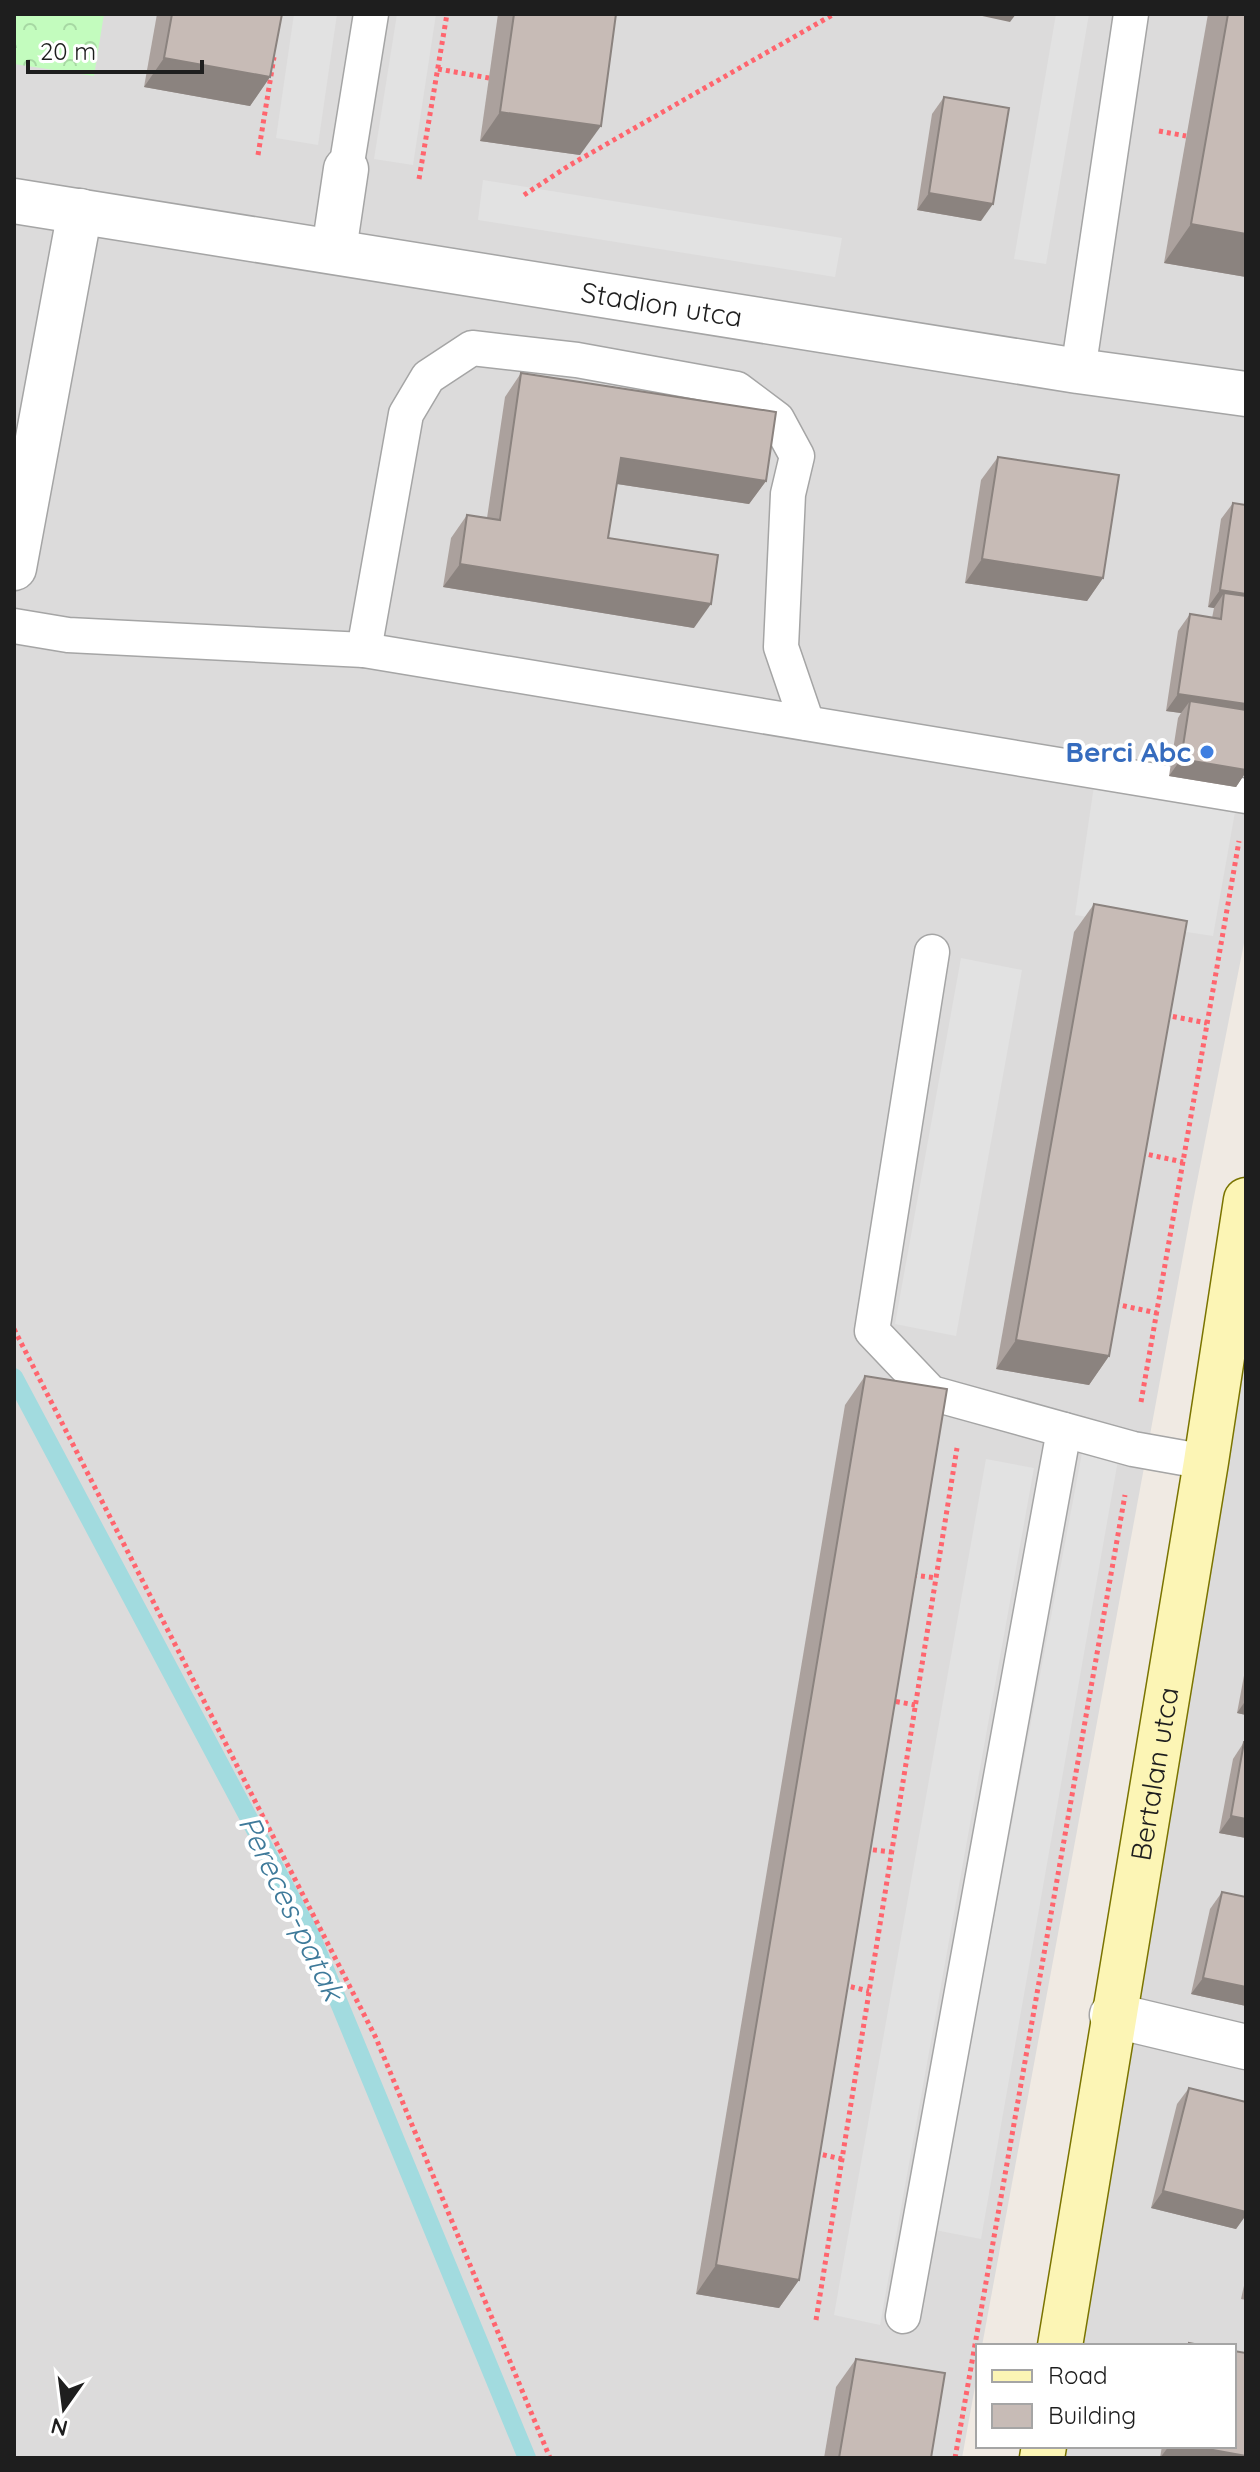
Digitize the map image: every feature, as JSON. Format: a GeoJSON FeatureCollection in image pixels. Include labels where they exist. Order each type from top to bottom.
{"type":"FeatureCollection","features":[{"type":"Feature","properties":{"kind":"street"},"geometry":{"type":"LineString","coordinates":[[334,250],[346,169]]}},
{"type":"Feature","properties":{"kind":"street","name":"Stadion utca"},"geometry":{"type":"LineString","coordinates":[[14,201],[1078,371],[1246,394]]}},
{"type":"Feature","properties":{"kind":"street"},"geometry":{"type":"LineString","coordinates":[[14,568],[80,211]]}},
{"type":"Feature","properties":{"kind":"street","name":"Bertalan utca"},"geometry":{"type":"LineString","coordinates":[[1060,2344],[1112,2015],[1206,1462],[1246,1200]]}},
{"type":"Feature","properties":{"kind":"street"},"geometry":{"type":"LineString","coordinates":[[1112,2015],[1246,2047]]}},
{"type":"Feature","properties":{"kind":"lane"},"geometry":{"type":"LineString","coordinates":[[346,169],[371,14]]}},
{"type":"Feature","properties":{"kind":"lane"},"geometry":{"type":"LineString","coordinates":[[1078,371],[1131,14]]}},
{"type":"Feature","properties":{"kind":"lane"},"geometry":{"type":"LineString","coordinates":[[364,650],[406,414],[428,377],[472,348],[577,360],[737,389],[777,419],[797,456],[788,494],[781,647],[807,723]]}},
{"type":"Feature","properties":{"kind":"lane"},"geometry":{"type":"LineString","coordinates":[[14,626],[68,635],[364,650],[1246,796]]}},
{"type":"Feature","properties":{"kind":"lane"},"geometry":{"type":"LineString","coordinates":[[932,952],[872,1331],[931,1393],[1133,1449],[1206,1462]]}},
{"type":"Feature","properties":{"kind":"lane"},"geometry":{"type":"LineString","coordinates":[[903,2316],[1064,1430]]}},
{"type":"Feature","properties":{"kind":"path"},"geometry":{"type":"LineString","coordinates":[[419,179],[447,14]]}},
{"type":"Feature","properties":{"kind":"path"},"geometry":{"type":"LineString","coordinates":[[524,195],[570,165],[834,14]]}},
{"type":"Feature","properties":{"kind":"path"},"geometry":{"type":"LineString","coordinates":[[258,155],[274,54]]}},
{"type":"Feature","properties":{"kind":"path"},"geometry":{"type":"LineString","coordinates":[[438,69],[489,78]]}},
{"type":"Feature","properties":{"kind":"path"},"geometry":{"type":"LineString","coordinates":[[955,2458],[1240,836]]}},
{"type":"Feature","properties":{"kind":"path"},"geometry":{"type":"LineString","coordinates":[[1155,1013],[1207,1023]]}},
{"type":"Feature","properties":{"kind":"path"},"geometry":{"type":"LineString","coordinates":[[1130,1151],[1183,1162]]}},
{"type":"Feature","properties":{"kind":"path"},"geometry":{"type":"LineString","coordinates":[[1104,1301],[1157,1313]]}},
{"type":"Feature","properties":{"kind":"path"},"geometry":{"type":"LineString","coordinates":[[14,1329],[376,2038],[550,2458]]}},
{"type":"Feature","properties":{"kind":"path"},"geometry":{"type":"LineString","coordinates":[[816,2320],[964,1403]]}},
{"type":"Feature","properties":{"kind":"path"},"geometry":{"type":"LineString","coordinates":[[901,1574],[936,1578]]}},
{"type":"Feature","properties":{"kind":"path"},"geometry":{"type":"LineString","coordinates":[[880,1699],[915,1705]]}},
{"type":"Feature","properties":{"kind":"path"},"geometry":{"type":"LineString","coordinates":[[855,1848],[892,1852]]}},
{"type":"Feature","properties":{"kind":"path"},"geometry":{"type":"LineString","coordinates":[[833,1983],[869,1991]]}},
{"type":"Feature","properties":{"kind":"path"},"geometry":{"type":"LineString","coordinates":[[805,2151],[842,2159]]}},
{"type":"Feature","properties":{"kind":"shaded area"},"geometry":{"type":"Polygon","coordinates":[[[14,14],[1246,14],[1246,933],[1192,1207],[982,2344],[976,2344],[976,2381],[962,2458],[14,2458],[14,14]]]}},
{"type":"Feature","properties":{"kind":"shaded area"},"geometry":{"type":"Polygon","coordinates":[[[294,14],[337,14],[318,145],[276,138],[294,14]]]}},
{"type":"Feature","properties":{"kind":"shaded area"},"geometry":{"type":"Polygon","coordinates":[[[397,14],[436,14],[413,165],[374,159],[397,14]]]}},
{"type":"Feature","properties":{"kind":"shaded area"},"geometry":{"type":"Polygon","coordinates":[[[1056,14],[1089,14],[1046,264],[1014,259],[1056,14]]]}},
{"type":"Feature","properties":{"kind":"shaded area"},"geometry":{"type":"Polygon","coordinates":[[[483,180],[842,238],[835,277],[478,220],[483,180]]]}},
{"type":"Feature","properties":{"kind":"shaded area"},"geometry":{"type":"Polygon","coordinates":[[[1096,772],[1238,795],[1213,936],[1075,915],[1096,772]]]}},
{"type":"Feature","properties":{"kind":"shaded area"},"geometry":{"type":"Polygon","coordinates":[[[961,958],[1022,970],[956,1336],[895,1324],[961,958]]]}},
{"type":"Feature","properties":{"kind":"shaded area"},"geometry":{"type":"Polygon","coordinates":[[[1246,1161],[1246,2458],[1019,2458],[1021,2448],[1236,2448],[1236,2344],[1039,2344],[1246,1161]]]}},
{"type":"Feature","properties":{"kind":"shaded area"},"geometry":{"type":"Polygon","coordinates":[[[1082,1453],[1118,1460],[981,2239],[935,2230],[1082,1453]]]}},
{"type":"Feature","properties":{"kind":"shaded area"},"geometry":{"type":"Polygon","coordinates":[[[986,1459],[1034,1468],[880,2325],[834,2315],[986,1459]]]}},
{"type":"Feature","properties":{"kind":"green space"},"geometry":{"type":"Polygon","coordinates":[[[14,14],[104,14],[94,76],[14,64],[14,14]]]}},
{"type":"Feature","properties":{"kind":"building"},"geometry":{"type":"Polygon","coordinates":[[[172,14],[282,14],[270,77],[164,58],[172,14]]]}},
{"type":"Feature","properties":{"kind":"building"},"geometry":{"type":"Polygon","coordinates":[[[514,14],[616,14],[601,126],[500,112],[514,14]]]}},
{"type":"Feature","properties":{"kind":"building"},"geometry":{"type":"Polygon","coordinates":[[[1228,14],[1246,14],[1246,234],[1191,224],[1228,14]]]}},
{"type":"Feature","properties":{"kind":"building"},"geometry":{"type":"Polygon","coordinates":[[[944,97],[1009,108],[993,204],[929,193],[944,97]]]}},
{"type":"Feature","properties":{"kind":"building"},"geometry":{"type":"Polygon","coordinates":[[[521,373],[776,412],[766,481],[621,458],[608,538],[718,555],[711,604],[460,564],[467,515],[500,520],[521,373]]]}},
{"type":"Feature","properties":{"kind":"building"},"geometry":{"type":"Polygon","coordinates":[[[998,457],[1119,475],[1103,578],[982,559],[998,457]]]}},
{"type":"Feature","properties":{"kind":"building"},"geometry":{"type":"Polygon","coordinates":[[[1233,503],[1246,505],[1246,594],[1220,590],[1233,503]]]}},
{"type":"Feature","properties":{"kind":"building"},"geometry":{"type":"Polygon","coordinates":[[[1224,593],[1246,596],[1246,704],[1178,694],[1190,614],[1221,619],[1224,593]]]}},
{"type":"Feature","properties":{"kind":"building"},"geometry":{"type":"Polygon","coordinates":[[[1190,701],[1246,710],[1246,770],[1181,759],[1190,701]]]}},
{"type":"Feature","properties":{"kind":"building"},"geometry":{"type":"Polygon","coordinates":[[[1094,904],[1187,921],[1109,1356],[1016,1340],[1094,904]]]}},
{"type":"Feature","properties":{"kind":"building"},"geometry":{"type":"Polygon","coordinates":[[[865,1376],[947,1389],[799,2280],[716,2265],[865,1376]]]}},
{"type":"Feature","properties":{"kind":"building"},"geometry":{"type":"Polygon","coordinates":[[[1246,1742],[1246,1819],[1231,1816],[1246,1742]]]}},
{"type":"Feature","properties":{"kind":"building"},"geometry":{"type":"Polygon","coordinates":[[[1222,1892],[1246,1897],[1246,1987],[1203,1978],[1222,1892]]]}},
{"type":"Feature","properties":{"kind":"building"},"geometry":{"type":"Polygon","coordinates":[[[1189,2088],[1246,2102],[1246,2212],[1163,2191],[1189,2088]]]}},
{"type":"Feature","properties":{"kind":"building"},"geometry":{"type":"Polygon","coordinates":[[[1236,2351],[1246,2353],[1246,2456],[1202,2448],[1236,2448],[1236,2351]]]}},
{"type":"Feature","properties":{"kind":"building"},"geometry":{"type":"Polygon","coordinates":[[[856,2359],[945,2373],[931,2458],[839,2458],[856,2359]]]}},
{"type":"Feature","properties":{"kind":"waterway","name":"Pereces-patak"},"geometry":{"type":"LineString","coordinates":[[14,1377],[311,1935],[527,2458]]}},
{"type":"Feature","properties":{"kind":"place","name":"Berci Abc"},"geometry":{"type":"Point","coordinates":[1207,752]}}]}
